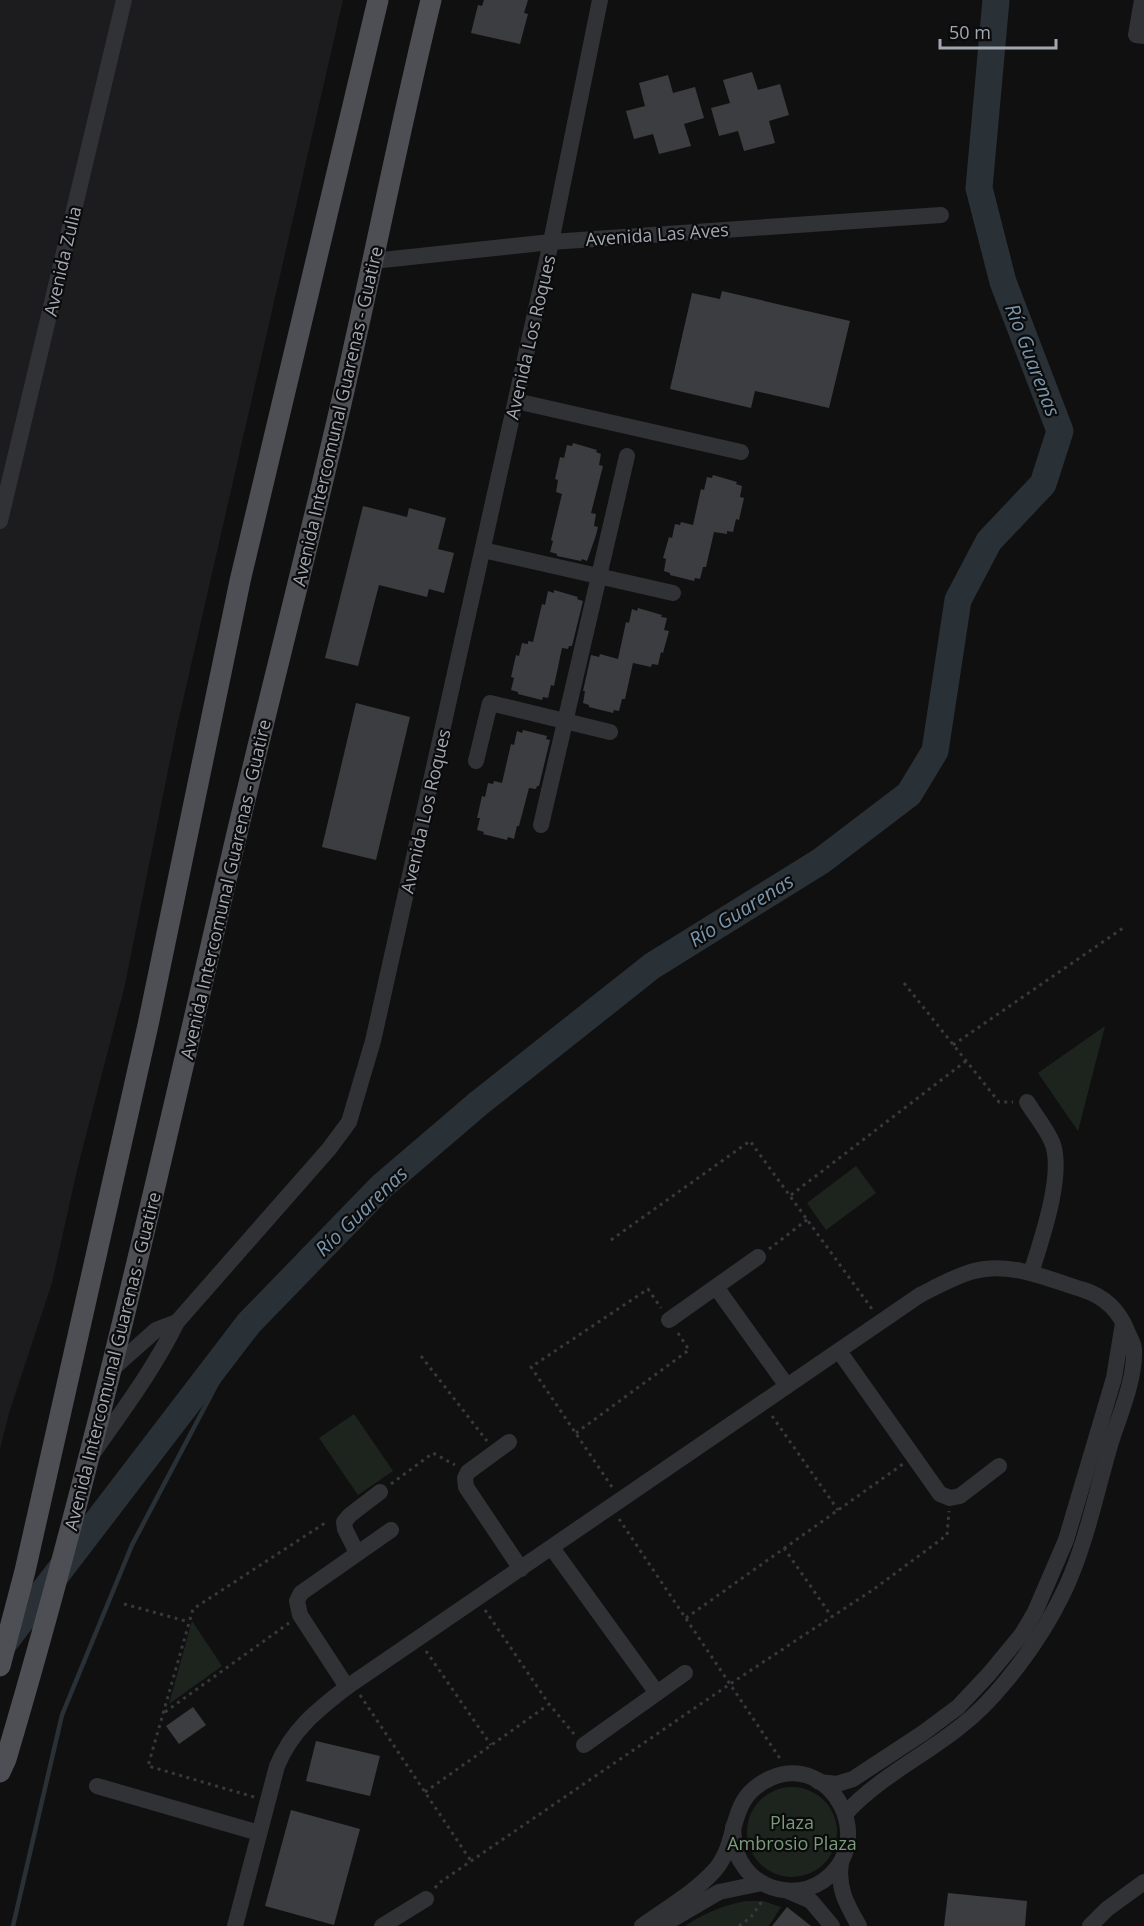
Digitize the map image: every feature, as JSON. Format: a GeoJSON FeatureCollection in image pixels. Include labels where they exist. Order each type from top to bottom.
{"type":"FeatureCollection","features":[{"type":"Feature","properties":{"kind":"main road","name":"Avenida Intercomunal Guarenas - Guatire"},"geometry":{"type":"LineString","coordinates":[[0,1665],[25,1571],[148,1025],[240,581],[378,0]]}},
{"type":"Feature","properties":{"kind":"main road","name":"Avenida Intercomunal Guarenas - Guatire"},"geometry":{"type":"LineString","coordinates":[[0,1772],[6,1759],[35,1659],[81,1490],[144,1236],[239,825],[346,383],[431,0]]}},
{"type":"Feature","properties":{"kind":"street","name":"Avenida Zulia"},"geometry":{"type":"LineString","coordinates":[[0,522],[124,0]]}},
{"type":"Feature","properties":{"kind":"street","name":"Avenida Los Roques"},"geometry":{"type":"LineString","coordinates":[[89,1458],[162,1353],[177,1322],[329,1149],[349,1122],[374,1041],[552,242],[600,0]]}},
{"type":"Feature","properties":{"kind":"street"},"geometry":{"type":"LineString","coordinates":[[1142,0],[1136,35],[1144,36]]}},
{"type":"Feature","properties":{"kind":"street","name":"Avenida Las Aves"},"geometry":{"type":"LineString","coordinates":[[373,261],[552,242],[941,214]]}},
{"type":"Feature","properties":{"kind":"street"},"geometry":{"type":"LineString","coordinates":[[516,401],[741,452]]}},
{"type":"Feature","properties":{"kind":"street"},"geometry":{"type":"LineString","coordinates":[[541,825],[627,456]]}},
{"type":"Feature","properties":{"kind":"street"},"geometry":{"type":"LineString","coordinates":[[483,550],[673,593]]}},
{"type":"Feature","properties":{"kind":"street"},"geometry":{"type":"LineString","coordinates":[[476,761],[490,703],[610,732]]}},
{"type":"Feature","properties":{"kind":"street"},"geometry":{"type":"LineString","coordinates":[[1027,1102],[1052,1142],[1056,1157],[1056,1171],[1048,1217],[1031,1274]]}},
{"type":"Feature","properties":{"kind":"street"},"geometry":{"type":"LineString","coordinates":[[669,1320],[758,1257]]}},
{"type":"Feature","properties":{"kind":"street"},"geometry":{"type":"LineString","coordinates":[[235,1926],[284,1748],[314,1713],[349,1685],[920,1294],[976,1270],[1004,1269],[1031,1274],[1091,1293],[1110,1304],[1124,1322],[1134,1348],[1132,1372],[1081,1545],[1067,1584],[1032,1647],[983,1706],[961,1726],[862,1796],[846,1813]]}},
{"type":"Feature","properties":{"kind":"street"},"geometry":{"type":"LineString","coordinates":[[716,1287],[787,1386]]}},
{"type":"Feature","properties":{"kind":"street","name":"Avenida Los Roques"},"geometry":{"type":"LineString","coordinates":[[110,1371],[156,1330],[177,1322]]}},
{"type":"Feature","properties":{"kind":"street"},"geometry":{"type":"LineString","coordinates":[[819,1782],[837,1784],[853,1779],[923,1733],[958,1707],[1022,1634],[1035,1612],[1066,1540],[1114,1378],[1124,1322]]}},
{"type":"Feature","properties":{"kind":"street"},"geometry":{"type":"LineString","coordinates":[[839,1351],[940,1494],[950,1498],[960,1496],[999,1466]]}},
{"type":"Feature","properties":{"kind":"street"},"geometry":{"type":"LineString","coordinates":[[502,1447],[468,1472],[465,1478],[466,1487],[521,1569]]}},
{"type":"Feature","properties":{"kind":"street"},"geometry":{"type":"LineString","coordinates":[[357,1553],[344,1522],[380,1492]]}},
{"type":"Feature","properties":{"kind":"street"},"geometry":{"type":"LineString","coordinates":[[349,1685],[300,1615],[297,1601],[301,1593],[391,1530]]}},
{"type":"Feature","properties":{"kind":"street"},"geometry":{"type":"LineString","coordinates":[[552,1548],[657,1693]]}},
{"type":"Feature","properties":{"kind":"street"},"geometry":{"type":"LineString","coordinates":[[584,1744],[685,1673]]}},
{"type":"Feature","properties":{"kind":"street"},"geometry":{"type":"LineString","coordinates":[[642,1926],[703,1882],[715,1870],[727,1851],[738,1810],[747,1795],[760,1783],[790,1774],[805,1776],[831,1790],[846,1813],[849,1830],[839,1875],[842,1892],[859,1926]]}},
{"type":"Feature","properties":{"kind":"street"},"geometry":{"type":"LineString","coordinates":[[97,1786],[259,1833]]}},
{"type":"Feature","properties":{"kind":"street"},"geometry":{"type":"LineString","coordinates":[[733,1827],[734,1844],[740,1861],[749,1874],[775,1889],[804,1890],[817,1885],[831,1876],[841,1863]]}},
{"type":"Feature","properties":{"kind":"street"},"geometry":{"type":"LineString","coordinates":[[1090,1926],[1107,1909],[1144,1882]]}},
{"type":"Feature","properties":{"kind":"street"},"geometry":{"type":"LineString","coordinates":[[661,1926],[719,1892],[762,1883]]}},
{"type":"Feature","properties":{"kind":"street"},"geometry":{"type":"LineString","coordinates":[[789,1891],[810,1901],[832,1926]]}},
{"type":"Feature","properties":{"kind":"street"},"geometry":{"type":"LineString","coordinates":[[382,1926],[426,1899]]}},
{"type":"Feature","properties":{"kind":"path"},"geometry":{"type":"LineString","coordinates":[[953,1045],[1123,928]]}},
{"type":"Feature","properties":{"kind":"path"},"geometry":{"type":"LineString","coordinates":[[904,983],[999,1102],[1027,1102]]}},
{"type":"Feature","properties":{"kind":"path"},"geometry":{"type":"LineString","coordinates":[[791,1195],[966,1061]]}},
{"type":"Feature","properties":{"kind":"path"},"geometry":{"type":"LineString","coordinates":[[611,1240],[750,1141],[881,1322]]}},
{"type":"Feature","properties":{"kind":"path"},"geometry":{"type":"LineString","coordinates":[[758,1257],[808,1219]]}},
{"type":"Feature","properties":{"kind":"path"},"geometry":{"type":"LineString","coordinates":[[576,1433],[689,1350],[648,1289],[531,1367],[576,1433],[616,1504],[686,1618],[790,1774]]}},
{"type":"Feature","properties":{"kind":"path"},"geometry":{"type":"LineString","coordinates":[[421,1356],[502,1447]]}},
{"type":"Feature","properties":{"kind":"path"},"geometry":{"type":"LineString","coordinates":[[763,1403],[838,1510]]}},
{"type":"Feature","properties":{"kind":"path"},"geometry":{"type":"LineString","coordinates":[[380,1492],[433,1453],[468,1472]]}},
{"type":"Feature","properties":{"kind":"path"},"geometry":{"type":"LineString","coordinates":[[686,1618],[914,1456]]}},
{"type":"Feature","properties":{"kind":"path"},"geometry":{"type":"LineString","coordinates":[[426,1899],[439,1883],[730,1684],[874,1589],[948,1535],[950,1498]]}},
{"type":"Feature","properties":{"kind":"path"},"geometry":{"type":"LineString","coordinates":[[268,1801],[148,1766],[193,1609],[331,1519],[344,1522]]}},
{"type":"Feature","properties":{"kind":"path"},"geometry":{"type":"LineString","coordinates":[[784,1548],[832,1617]]}},
{"type":"Feature","properties":{"kind":"path"},"geometry":{"type":"LineString","coordinates":[[477,1599],[549,1704],[584,1744]]}},
{"type":"Feature","properties":{"kind":"path"},"geometry":{"type":"LineString","coordinates":[[124,1604],[189,1622]]}},
{"type":"Feature","properties":{"kind":"path"},"geometry":{"type":"LineString","coordinates":[[164,1713],[300,1615]]}},
{"type":"Feature","properties":{"kind":"path"},"geometry":{"type":"LineString","coordinates":[[417,1639],[491,1745]]}},
{"type":"Feature","properties":{"kind":"path"},"geometry":{"type":"LineString","coordinates":[[349,1685],[471,1861]]}},
{"type":"Feature","properties":{"kind":"path"},"geometry":{"type":"LineString","coordinates":[[425,1792],[549,1704]]}},
{"type":"Feature","properties":{"kind":"path"},"geometry":{"type":"LineString","coordinates":[[739,1926],[763,1901],[762,1883]]}},
{"type":"Feature","properties":{"kind":"shaded area"},"geometry":{"type":"Polygon","coordinates":[[[0,0],[343,0],[176,731],[124,989],[77,1170],[52,1283],[9,1413],[0,1449],[0,0]]]}},
{"type":"Feature","properties":{"kind":"green space"},"geometry":{"type":"Polygon","coordinates":[[[1105,1026],[1078,1131],[1038,1073],[1105,1026]]]}},
{"type":"Feature","properties":{"kind":"green space"},"geometry":{"type":"Polygon","coordinates":[[[856,1166],[876,1193],[826,1230],[807,1203],[856,1166]]]}},
{"type":"Feature","properties":{"kind":"green space"},"geometry":{"type":"Polygon","coordinates":[[[354,1414],[393,1471],[358,1495],[319,1438],[354,1414]]]}},
{"type":"Feature","properties":{"kind":"green space"},"geometry":{"type":"Polygon","coordinates":[[[192,1621],[222,1666],[169,1704],[192,1621]]]}},
{"type":"Feature","properties":{"kind":"green space","name":"Plaza Ambrosio Plaza"},"geometry":{"type":"Polygon","coordinates":[[[792,1787],[809,1790],[824,1800],[834,1815],[837,1832],[834,1849],[824,1864],[809,1874],[792,1877],[775,1874],[760,1864],[750,1849],[747,1832],[750,1815],[760,1800],[775,1790],[792,1787]]]}},
{"type":"Feature","properties":{"kind":"green space"},"geometry":{"type":"Polygon","coordinates":[[[746,1901],[763,1901],[781,1907],[769,1926],[685,1926],[714,1910],[746,1901]]]}},
{"type":"Feature","properties":{"kind":"building"},"geometry":{"type":"Polygon","coordinates":[[[484,0],[528,0],[524,13],[528,14],[520,44],[471,33],[478,5],[482,6],[484,0]]]}},
{"type":"Feature","properties":{"kind":"building"},"geometry":{"type":"Polygon","coordinates":[[[752,72],[758,90],[780,84],[789,115],[769,121],[775,143],[744,151],[738,131],[719,136],[711,108],[730,103],[723,80],[752,72]]]}},
{"type":"Feature","properties":{"kind":"building"},"geometry":{"type":"Polygon","coordinates":[[[668,75],[673,93],[695,87],[704,118],[684,124],[691,146],[659,154],[653,134],[634,139],[626,111],[645,106],[639,83],[668,75]]]}},
{"type":"Feature","properties":{"kind":"building"},"geometry":{"type":"Polygon","coordinates":[[[722,291],[850,321],[829,408],[755,391],[751,408],[670,389],[692,293],[720,299],[722,291]]]}},
{"type":"Feature","properties":{"kind":"building"},"geometry":{"type":"Polygon","coordinates":[[[573,443],[597,450],[596,452],[601,454],[599,465],[603,466],[591,513],[596,514],[594,526],[598,527],[587,561],[557,556],[550,552],[562,494],[556,492],[558,480],[555,479],[560,457],[564,458],[567,445],[572,446],[573,443]]]}},
{"type":"Feature","properties":{"kind":"building"},"geometry":{"type":"Polygon","coordinates":[[[713,475],[737,482],[736,484],[742,486],[740,497],[744,498],[739,520],[736,519],[733,532],[727,531],[727,534],[714,532],[706,567],[703,567],[700,579],[695,578],[694,581],[670,575],[664,571],[666,559],[663,558],[669,537],[672,538],[675,524],[680,525],[681,522],[693,525],[701,489],[704,490],[707,477],[712,478],[713,475]]]}},
{"type":"Feature","properties":{"kind":"building"},"geometry":{"type":"Polygon","coordinates":[[[363,506],[407,517],[409,508],[446,518],[438,549],[454,553],[444,593],[429,589],[427,597],[379,585],[358,666],[325,658],[363,506]]]}},
{"type":"Feature","properties":{"kind":"building"},"geometry":{"type":"Polygon","coordinates":[[[554,590],[578,597],[577,599],[583,601],[572,646],[568,649],[562,648],[554,686],[551,685],[548,698],[543,697],[542,700],[511,690],[514,678],[511,677],[516,655],[519,656],[522,643],[533,642],[542,604],[545,605],[548,591],[554,593],[554,590]]]}},
{"type":"Feature","properties":{"kind":"building"},"geometry":{"type":"Polygon","coordinates":[[[638,608],[667,618],[664,630],[669,631],[658,665],[652,664],[651,667],[633,663],[625,699],[622,699],[619,711],[614,710],[613,713],[589,707],[583,703],[585,691],[583,691],[591,655],[599,657],[600,654],[618,659],[626,622],[629,623],[632,609],[637,611],[638,608]]]}},
{"type":"Feature","properties":{"kind":"building"},"geometry":{"type":"Polygon","coordinates":[[[356,703],[410,717],[376,860],[322,847],[356,703]]]}},
{"type":"Feature","properties":{"kind":"building"},"geometry":{"type":"Polygon","coordinates":[[[523,730],[547,736],[546,739],[550,740],[539,786],[536,789],[529,788],[514,839],[508,837],[507,840],[483,834],[484,832],[477,830],[482,796],[485,797],[488,783],[493,784],[494,781],[502,783],[511,744],[514,745],[517,731],[522,733],[523,730]]]}},
{"type":"Feature","properties":{"kind":"building"},"geometry":{"type":"Polygon","coordinates":[[[193,1707],[206,1725],[179,1744],[166,1726],[193,1707]]]}},
{"type":"Feature","properties":{"kind":"building"},"geometry":{"type":"Polygon","coordinates":[[[316,1741],[380,1756],[370,1796],[306,1781],[316,1741]]]}},
{"type":"Feature","properties":{"kind":"building"},"geometry":{"type":"Polygon","coordinates":[[[291,1810],[360,1829],[334,1925],[265,1906],[291,1810]]]}},
{"type":"Feature","properties":{"kind":"building"},"geometry":{"type":"Polygon","coordinates":[[[948,1893],[1027,1901],[1025,1926],[944,1926],[948,1893]]]}},
{"type":"Feature","properties":{"kind":"building"},"geometry":{"type":"Polygon","coordinates":[[[787,1907],[811,1926],[772,1926],[787,1907]]]}},
{"type":"Feature","properties":{"kind":"waterway","name":"Río Guarenas"},"geometry":{"type":"LineString","coordinates":[[1,1647],[249,1323],[382,1186],[479,1103],[652,966],[821,861],[909,794],[935,751],[958,600],[989,541],[1043,484],[1060,431],[1003,282],[979,188],[996,0]]}},
{"type":"Feature","properties":{"kind":"waterway"},"geometry":{"type":"LineString","coordinates":[[13,1926],[62,1715],[132,1545],[249,1323]]}}]}
